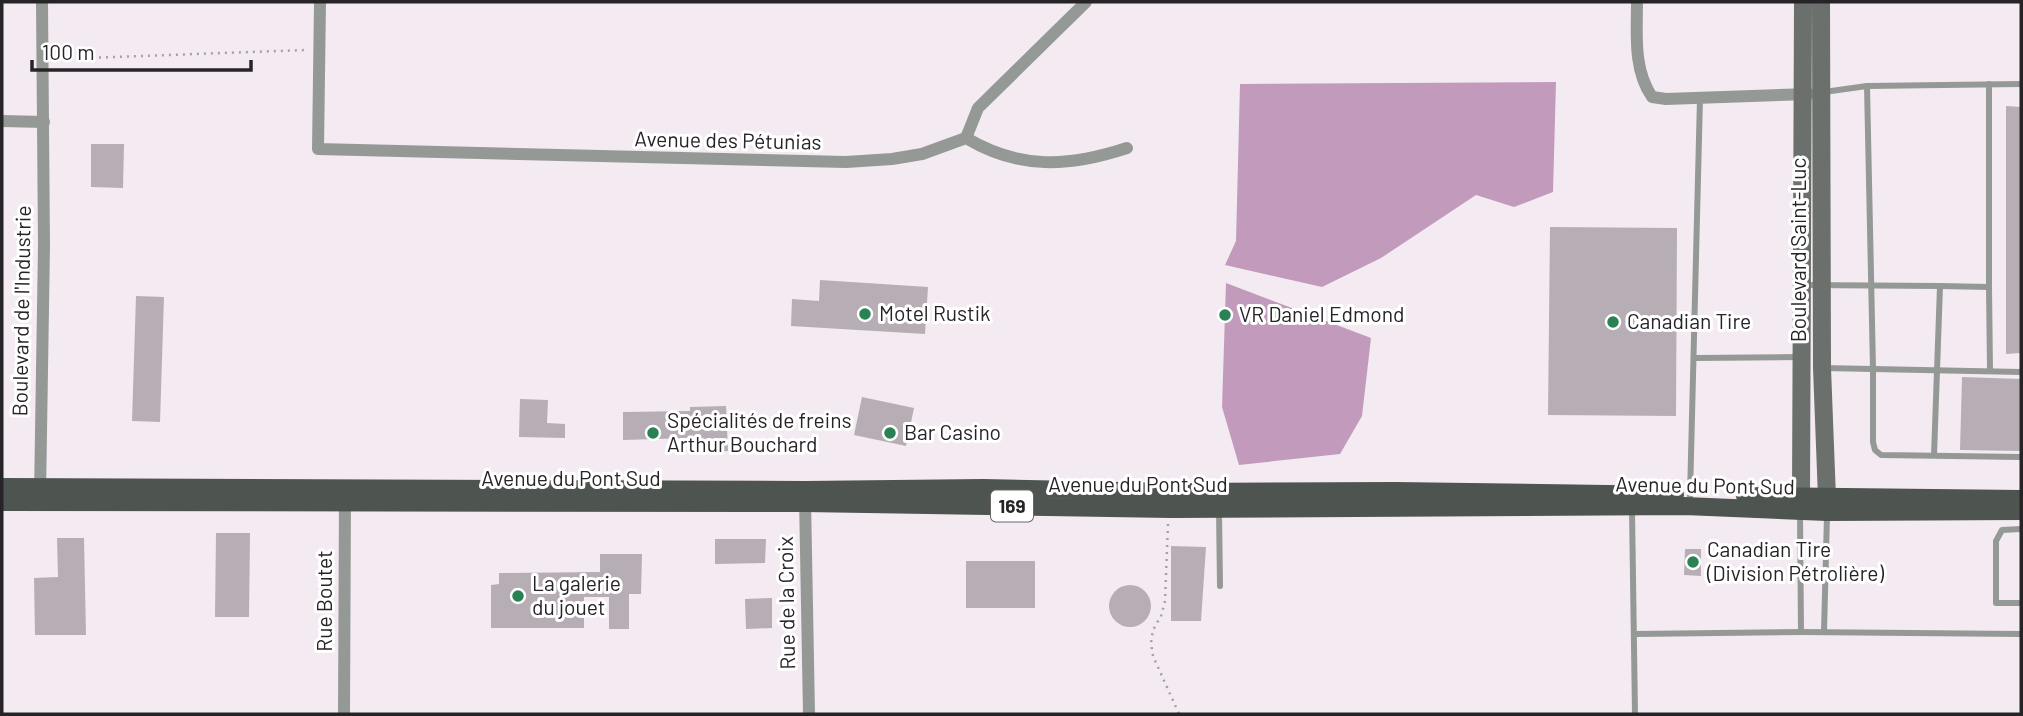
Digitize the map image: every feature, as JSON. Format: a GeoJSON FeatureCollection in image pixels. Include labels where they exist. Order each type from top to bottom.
{"type":"FeatureCollection","features":[{"type":"Feature","properties":{"kind":"main road","name":"Avenue du Pont Sud"},"geometry":{"type":"LineString","coordinates":[[2,487],[40,494],[805,497],[1219,508],[1633,501],[1690,496],[1801,504],[2021,512]]}},
{"type":"Feature","properties":{"kind":"main road","name":"Avenue du Pont Sud"},"geometry":{"type":"LineString","coordinates":[[805,497],[983,488],[1170,492],[1395,491],[1633,501],[1685,506],[1801,504]]}},
{"type":"Feature","properties":{"kind":"main road","name":"Avenue du Pont Sud"},"geometry":{"type":"LineString","coordinates":[[2,502],[40,494]]}},
{"type":"Feature","properties":{"kind":"main road","name":"Avenue du Pont Sud"},"geometry":{"type":"LineString","coordinates":[[1827,505],[2021,499]]}},
{"type":"Feature","properties":{"kind":"street","name":"Boulevard de l'Industrie"},"geometry":{"type":"LineString","coordinates":[[40,494],[44,122],[42,2]]}},
{"type":"Feature","properties":{"kind":"street"},"geometry":{"type":"LineString","coordinates":[[319,50],[320,2]]}},
{"type":"Feature","properties":{"kind":"street"},"geometry":{"type":"LineString","coordinates":[[1086,2],[978,108],[966,138],[983,149],[1010,159],[1045,163],[1077,162],[1127,148]]}},
{"type":"Feature","properties":{"kind":"street"},"geometry":{"type":"LineString","coordinates":[[1637,2],[1638,50],[1644,85],[1652,97],[1666,99],[1813,94]]}},
{"type":"Feature","properties":{"kind":"street","name":"Boulevard Saint-Luc"},"geometry":{"type":"LineString","coordinates":[[1803,2],[1813,94],[1822,285],[1827,505]]}},
{"type":"Feature","properties":{"kind":"street","name":"Boulevard Saint-Luc"},"geometry":{"type":"LineString","coordinates":[[1801,504],[1803,285],[1813,94],[1821,2]]}},
{"type":"Feature","properties":{"kind":"street","name":"Avenue des Pétunias"},"geometry":{"type":"LineString","coordinates":[[319,50],[318,149],[846,162],[922,154],[966,138]]}},
{"type":"Feature","properties":{"kind":"street"},"geometry":{"type":"LineString","coordinates":[[2,121],[44,122]]}},
{"type":"Feature","properties":{"kind":"street","name":"Rue Boutet"},"geometry":{"type":"LineString","coordinates":[[344,714],[345,494]]}},
{"type":"Feature","properties":{"kind":"street","name":"Rue de la Croix"},"geometry":{"type":"LineString","coordinates":[[805,497],[809,714]]}},
{"type":"Feature","properties":{"kind":"lane"},"geometry":{"type":"LineString","coordinates":[[1813,94],[1867,86],[2021,84]]}},
{"type":"Feature","properties":{"kind":"lane"},"geometry":{"type":"LineString","coordinates":[[1989,85],[1990,371]]}},
{"type":"Feature","properties":{"kind":"lane"},"geometry":{"type":"LineString","coordinates":[[1867,86],[1875,450],[1881,455],[2021,457]]}},
{"type":"Feature","properties":{"kind":"lane"},"geometry":{"type":"LineString","coordinates":[[1690,496],[1700,98]]}},
{"type":"Feature","properties":{"kind":"lane"},"geometry":{"type":"LineString","coordinates":[[1803,285],[1989,287]]}},
{"type":"Feature","properties":{"kind":"lane"},"geometry":{"type":"LineString","coordinates":[[1934,456],[1940,286]]}},
{"type":"Feature","properties":{"kind":"lane"},"geometry":{"type":"LineString","coordinates":[[1695,358],[1803,357]]}},
{"type":"Feature","properties":{"kind":"lane"},"geometry":{"type":"LineString","coordinates":[[1822,368],[2021,372]]}},
{"type":"Feature","properties":{"kind":"lane"},"geometry":{"type":"LineString","coordinates":[[1633,501],[1635,714]]}},
{"type":"Feature","properties":{"kind":"lane"},"geometry":{"type":"LineString","coordinates":[[1801,504],[1801,632]]}},
{"type":"Feature","properties":{"kind":"lane"},"geometry":{"type":"LineString","coordinates":[[1824,632],[1827,505]]}},
{"type":"Feature","properties":{"kind":"lane"},"geometry":{"type":"LineString","coordinates":[[1219,508],[1220,586]]}},
{"type":"Feature","properties":{"kind":"lane"},"geometry":{"type":"LineString","coordinates":[[2021,529],[2002,530],[1996,541],[1996,603],[2021,603]]}},
{"type":"Feature","properties":{"kind":"lane"},"geometry":{"type":"LineString","coordinates":[[1634,634],[2021,634]]}},
{"type":"Feature","properties":{"kind":"path"},"geometry":{"type":"LineString","coordinates":[[43,60],[319,50]]}},
{"type":"Feature","properties":{"kind":"path"},"geometry":{"type":"LineString","coordinates":[[1168,517],[1165,601],[1153,630],[1151,643],[1153,656],[1179,714]]}},
{"type":"Feature","properties":{"kind":"shaded area"},"geometry":{"type":"Polygon","coordinates":[[[1556,82],[1553,192],[1514,207],[1476,195],[1381,258],[1322,287],[1225,265],[1236,241],[1240,84],[1556,82]]]}},
{"type":"Feature","properties":{"kind":"shaded area"},"geometry":{"type":"Polygon","coordinates":[[[1226,283],[1371,338],[1362,416],[1340,454],[1239,465],[1222,407],[1226,283]]]}},
{"type":"Feature","properties":{"kind":"building"},"geometry":{"type":"Polygon","coordinates":[[[2006,106],[2021,107],[2021,353],[2006,354],[2006,106]]]}},
{"type":"Feature","properties":{"kind":"building"},"geometry":{"type":"Polygon","coordinates":[[[91,144],[124,144],[123,188],[91,187],[91,144]]]}},
{"type":"Feature","properties":{"kind":"building","name":"Canadian Tire"},"geometry":{"type":"Polygon","coordinates":[[[1550,227],[1677,228],[1676,416],[1548,415],[1550,227]]]}},
{"type":"Feature","properties":{"kind":"building"},"geometry":{"type":"Polygon","coordinates":[[[820,280],[928,287],[925,334],[791,326],[792,299],[819,301],[820,280]]]}},
{"type":"Feature","properties":{"kind":"building"},"geometry":{"type":"Polygon","coordinates":[[[136,296],[164,297],[160,422],[132,421],[136,296]]]}},
{"type":"Feature","properties":{"kind":"building"},"geometry":{"type":"Polygon","coordinates":[[[1962,377],[2021,379],[2021,451],[1960,450],[1962,377]]]}},
{"type":"Feature","properties":{"kind":"building"},"geometry":{"type":"Polygon","coordinates":[[[862,397],[914,408],[906,446],[854,435],[862,397]]]}},
{"type":"Feature","properties":{"kind":"building"},"geometry":{"type":"Polygon","coordinates":[[[520,399],[548,400],[547,423],[565,424],[565,438],[519,437],[520,399]]]}},
{"type":"Feature","properties":{"kind":"building"},"geometry":{"type":"Polygon","coordinates":[[[726,406],[728,451],[691,452],[690,438],[623,440],[623,412],[690,411],[690,407],[726,406]]]}},
{"type":"Feature","properties":{"kind":"building"},"geometry":{"type":"Polygon","coordinates":[[[216,533],[250,533],[249,617],[215,617],[216,533]]]}},
{"type":"Feature","properties":{"kind":"building"},"geometry":{"type":"Polygon","coordinates":[[[57,538],[84,538],[86,635],[35,635],[34,578],[58,577],[57,538]]]}},
{"type":"Feature","properties":{"kind":"building"},"geometry":{"type":"Polygon","coordinates":[[[715,539],[766,539],[765,563],[715,564],[715,539]]]}},
{"type":"Feature","properties":{"kind":"building"},"geometry":{"type":"Polygon","coordinates":[[[1171,546],[1206,547],[1201,621],[1171,621],[1171,546]]]}},
{"type":"Feature","properties":{"kind":"building","name":"Canadian Tire (Division Pétrolière)"},"geometry":{"type":"Polygon","coordinates":[[[1685,549],[1701,549],[1701,576],[1684,575],[1685,549]]]}},
{"type":"Feature","properties":{"kind":"building"},"geometry":{"type":"Polygon","coordinates":[[[600,554],[642,554],[641,594],[629,594],[629,629],[609,629],[609,597],[584,597],[584,628],[491,628],[491,585],[499,584],[499,573],[600,572],[600,554]]]}},
{"type":"Feature","properties":{"kind":"building"},"geometry":{"type":"Polygon","coordinates":[[[966,561],[1035,561],[1035,608],[966,608],[966,561]]]}},
{"type":"Feature","properties":{"kind":"building"},"geometry":{"type":"Polygon","coordinates":[[[1130,585],[1145,591],[1151,606],[1145,621],[1130,627],[1115,621],[1109,606],[1115,591],[1130,585]]]}},
{"type":"Feature","properties":{"kind":"building"},"geometry":{"type":"Polygon","coordinates":[[[772,598],[772,628],[746,629],[745,599],[772,598]]]}},
{"type":"Feature","properties":{"kind":"place","name":"Motel Rustik"},"geometry":{"type":"Point","coordinates":[865,314]}},
{"type":"Feature","properties":{"kind":"place","name":"VR Daniel Edmond"},"geometry":{"type":"Point","coordinates":[1225,315]}},
{"type":"Feature","properties":{"kind":"place","name":"Canadian Tire"},"geometry":{"type":"Point","coordinates":[1613,322]}},
{"type":"Feature","properties":{"kind":"place","name":"Spécialités de freins Arthur Bouchard"},"geometry":{"type":"Point","coordinates":[653,433]}},
{"type":"Feature","properties":{"kind":"place","name":"Bar Casino"},"geometry":{"type":"Point","coordinates":[890,433]}},
{"type":"Feature","properties":{"kind":"place","name":"Canadian Tire (Division Pétrolière)"},"geometry":{"type":"Point","coordinates":[1693,562]}},
{"type":"Feature","properties":{"kind":"place","name":"La galerie du jouet"},"geometry":{"type":"Point","coordinates":[518,596]}}]}
